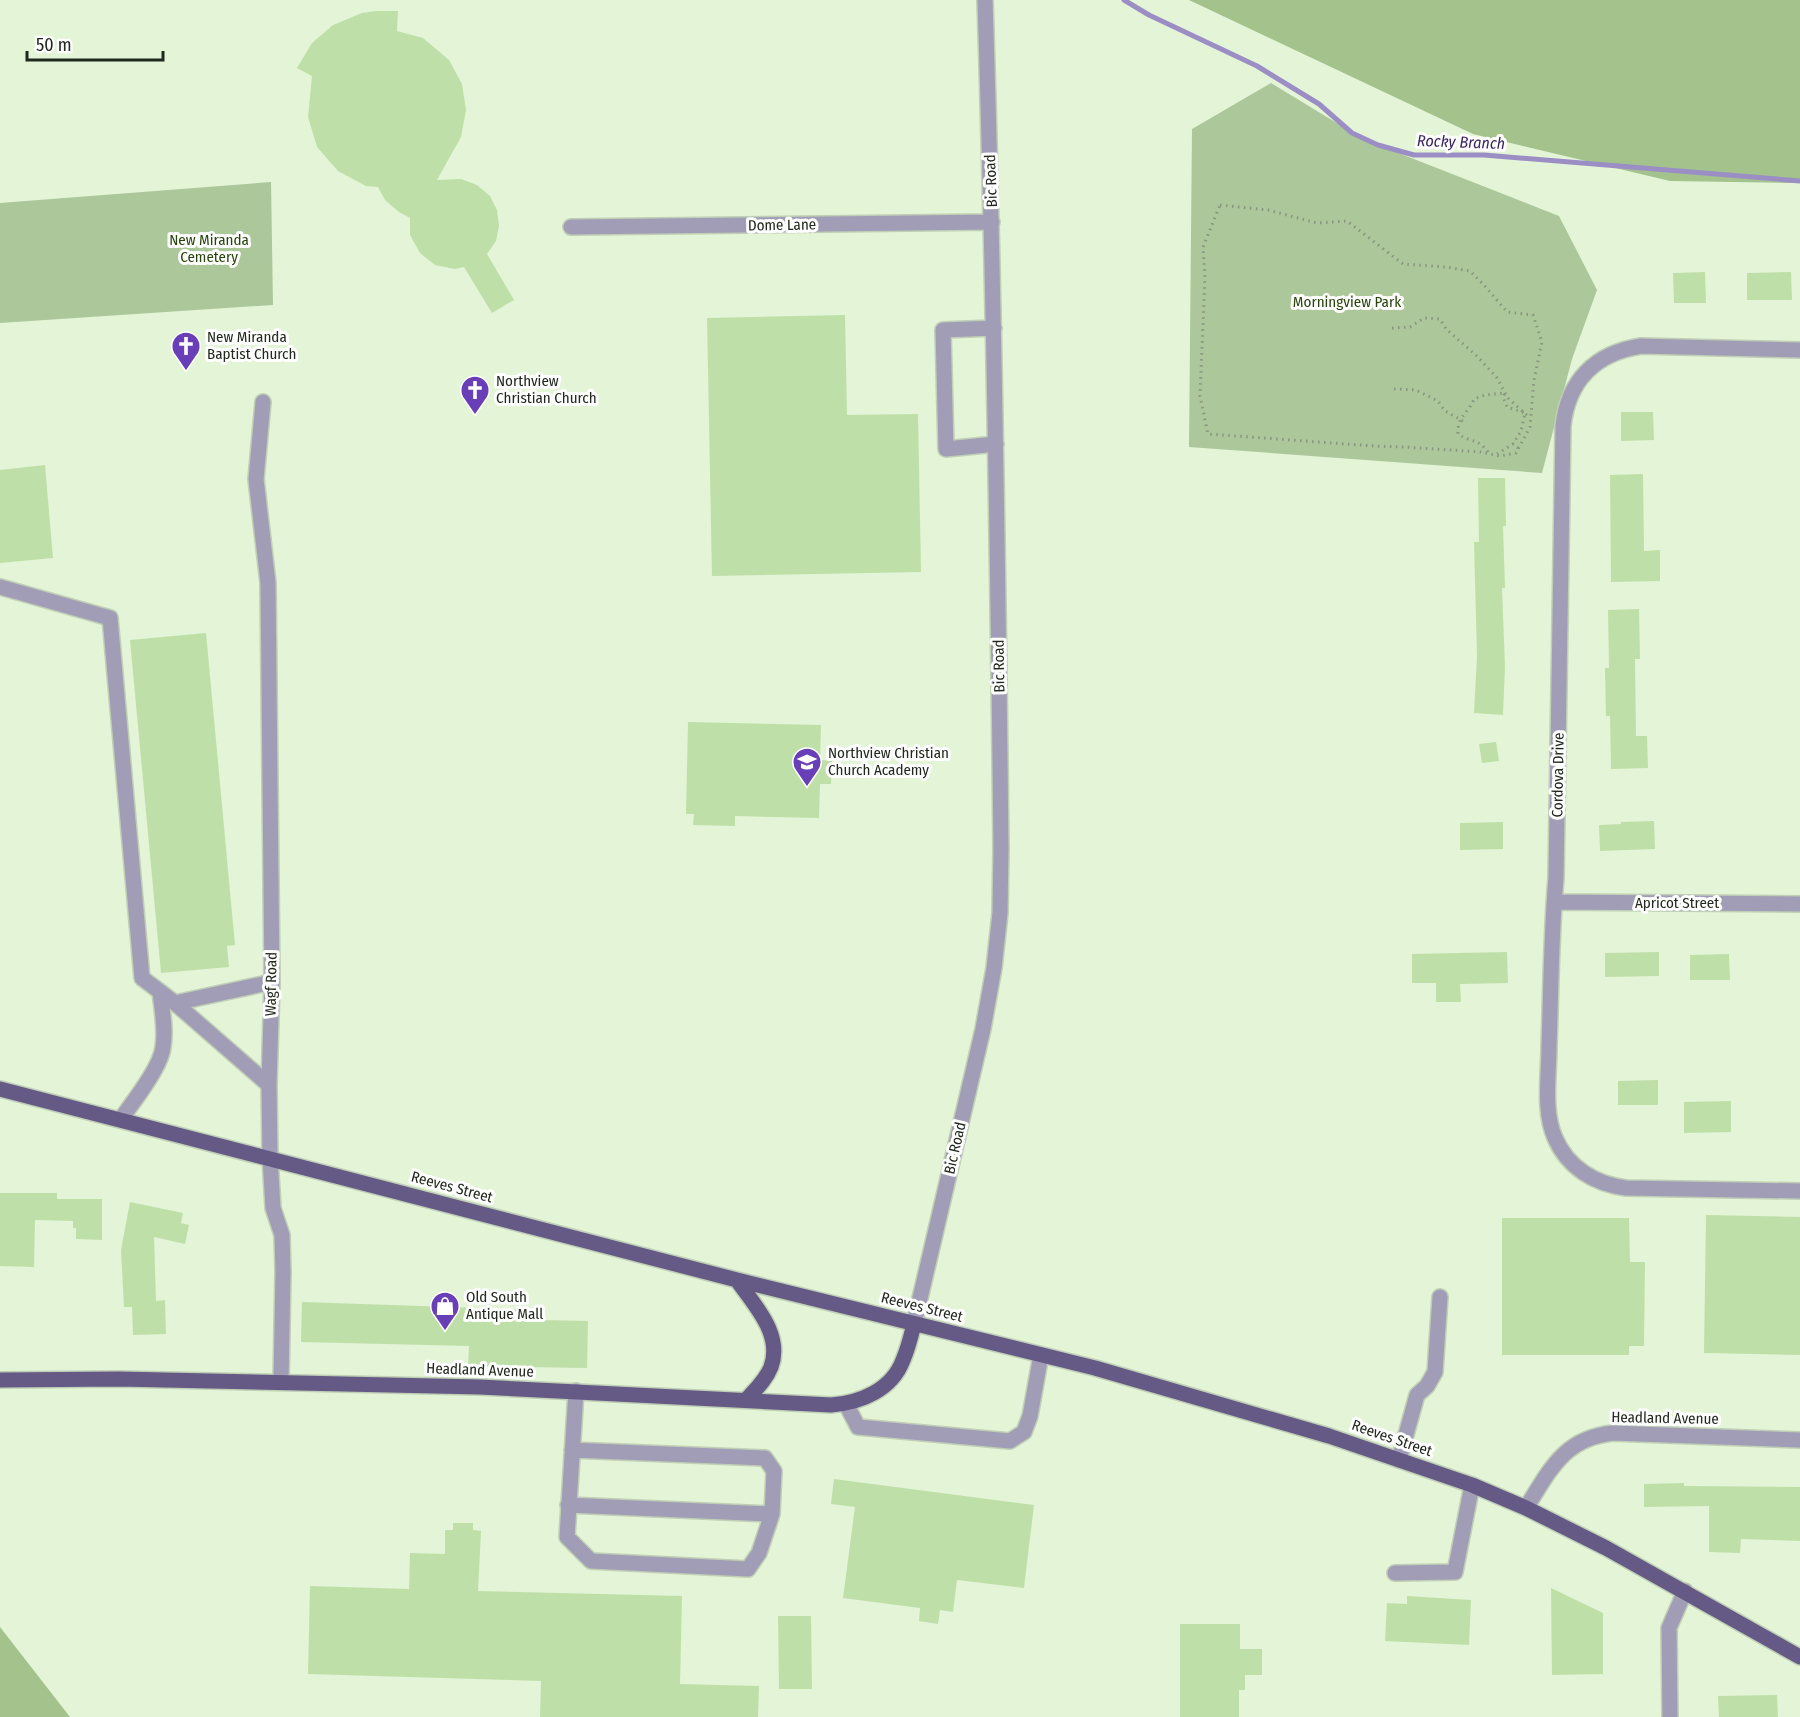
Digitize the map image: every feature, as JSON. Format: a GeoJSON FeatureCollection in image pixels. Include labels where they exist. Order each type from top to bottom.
{"type":"FeatureCollection","features":[{"type":"Feature","properties":{"kind":"main road","name":"Reeves Street"},"geometry":{"type":"LineString","coordinates":[[0,1089],[737,1280],[1095,1368],[1318,1433],[1472,1485],[1526,1508],[1606,1548],[1800,1656]]}},
{"type":"Feature","properties":{"kind":"main road"},"geometry":{"type":"LineString","coordinates":[[737,1280],[770,1328],[774,1341],[771,1368],[746,1400]]}},
{"type":"Feature","properties":{"kind":"main road","name":"Headland Avenue"},"geometry":{"type":"LineString","coordinates":[[0,1380],[119,1379],[480,1387],[831,1405],[860,1401],[882,1388],[903,1363],[914,1324]]}},
{"type":"Feature","properties":{"kind":"street","name":"Bic Road"},"geometry":{"type":"LineString","coordinates":[[914,1324],[983,1029],[994,968],[1000,913],[996,444],[985,0]]}},
{"type":"Feature","properties":{"kind":"street","name":"Dome Lane"},"geometry":{"type":"LineString","coordinates":[[571,227],[992,222]]}},
{"type":"Feature","properties":{"kind":"street"},"geometry":{"type":"LineString","coordinates":[[994,328],[943,330],[946,449],[996,444]]}},
{"type":"Feature","properties":{"kind":"street","name":"Cordova Drive"},"geometry":{"type":"LineString","coordinates":[[1800,350],[1641,346],[1627,348],[1607,356],[1590,368],[1568,400],[1563,426],[1556,866],[1552,927],[1548,1107],[1554,1137],[1570,1162],[1590,1178],[1608,1185],[1626,1188],[1800,1191]]}},
{"type":"Feature","properties":{"kind":"street","name":"Wagf Road"},"geometry":{"type":"LineString","coordinates":[[263,402],[256,478],[268,583],[272,982],[269,1085],[270,1158],[273,1208],[282,1235],[284,1272],[281,1382]]}},
{"type":"Feature","properties":{"kind":"street"},"geometry":{"type":"LineString","coordinates":[[0,588],[110,618],[142,978],[175,1003],[269,1085]]}},
{"type":"Feature","properties":{"kind":"street","name":"Apricot Street"},"geometry":{"type":"LineString","coordinates":[[1554,902],[1800,904]]}},
{"type":"Feature","properties":{"kind":"street"},"geometry":{"type":"LineString","coordinates":[[175,1003],[272,982]]}},
{"type":"Feature","properties":{"kind":"street"},"geometry":{"type":"LineString","coordinates":[[121,1119],[154,1070],[163,1050],[164,1028],[160,992]]}},
{"type":"Feature","properties":{"kind":"street"},"geometry":{"type":"LineString","coordinates":[[1399,1460],[1417,1395],[1427,1386],[1436,1372],[1440,1297]]}},
{"type":"Feature","properties":{"kind":"street"},"geometry":{"type":"LineString","coordinates":[[846,1404],[858,1427],[1010,1441],[1024,1432],[1030,1416],[1041,1355]]}},
{"type":"Feature","properties":{"kind":"street"},"geometry":{"type":"LineString","coordinates":[[572,1449],[765,1458],[774,1471],[772,1514],[759,1553],[748,1569],[591,1561],[567,1537],[568,1505],[576,1391]]}},
{"type":"Feature","properties":{"kind":"street","name":"Headland Avenue"},"geometry":{"type":"LineString","coordinates":[[1526,1508],[1555,1462],[1566,1451],[1578,1443],[1601,1434],[1800,1440]]}},
{"type":"Feature","properties":{"kind":"street"},"geometry":{"type":"LineString","coordinates":[[1395,1573],[1455,1572],[1472,1485]]}},
{"type":"Feature","properties":{"kind":"street"},"geometry":{"type":"LineString","coordinates":[[568,1505],[772,1514]]}},
{"type":"Feature","properties":{"kind":"street"},"geometry":{"type":"LineString","coordinates":[[1670,1717],[1669,1628],[1685,1591]]}},
{"type":"Feature","properties":{"kind":"path"},"geometry":{"type":"LineString","coordinates":[[1505,393],[1485,395],[1474,399],[1461,420],[1458,434],[1478,441],[1487,451],[1495,454],[1500,456],[1516,453],[1530,427],[1534,380],[1542,342],[1533,315],[1507,312],[1470,272],[1446,267],[1403,264],[1347,221],[1317,223],[1268,210],[1220,205],[1203,247],[1205,276],[1200,396],[1208,434],[1495,454],[1513,444],[1521,431],[1525,413]]}},
{"type":"Feature","properties":{"kind":"path"},"geometry":{"type":"LineString","coordinates":[[1392,328],[1410,327],[1424,318],[1440,319],[1446,329],[1478,357],[1497,378],[1508,398],[1530,418]]}},
{"type":"Feature","properties":{"kind":"path"},"geometry":{"type":"LineString","coordinates":[[1394,389],[1416,390],[1438,401],[1446,411],[1461,420]]}},
{"type":"Feature","properties":{"kind":"path"},"geometry":{"type":"LineString","coordinates":[[1505,393],[1503,397],[1507,407],[1525,413]]}},
{"type":"Feature","properties":{"kind":"path"},"geometry":{"type":"LineString","coordinates":[[1513,444],[1518,448]]}},
{"type":"Feature","properties":{"kind":"green space"},"geometry":{"type":"Polygon","coordinates":[[[1189,0],[1800,0],[1800,183],[1670,181],[1473,134],[1189,0]]]}},
{"type":"Feature","properties":{"kind":"green space","name":"Morningview Park"},"geometry":{"type":"Polygon","coordinates":[[[1271,83],[1363,139],[1559,216],[1597,290],[1572,359],[1542,473],[1189,447],[1192,129],[1271,83]]]}},
{"type":"Feature","properties":{"kind":"green space","name":"New Miranda Cemetery"},"geometry":{"type":"Polygon","coordinates":[[[271,182],[273,305],[0,323],[0,203],[271,182]]]}},
{"type":"Feature","properties":{"kind":"green space"},"geometry":{"type":"Polygon","coordinates":[[[0,1627],[70,1717],[0,1717],[0,1627]]]}},
{"type":"Feature","properties":{"kind":"building"},"geometry":{"type":"Polygon","coordinates":[[[398,11],[397,31],[423,38],[449,60],[462,84],[466,110],[461,137],[437,180],[461,179],[477,185],[490,196],[497,210],[499,226],[496,241],[487,254],[514,300],[492,313],[464,267],[455,269],[435,265],[420,253],[410,235],[410,218],[385,200],[378,187],[366,186],[338,171],[317,147],[308,117],[312,76],[297,68],[312,43],[333,25],[362,13],[398,11]]]}},
{"type":"Feature","properties":{"kind":"building"},"geometry":{"type":"Polygon","coordinates":[[[1705,272],[1706,303],[1674,303],[1673,273],[1705,272]]]}},
{"type":"Feature","properties":{"kind":"building"},"geometry":{"type":"Polygon","coordinates":[[[1791,272],[1792,300],[1747,300],[1747,273],[1791,272]]]}},
{"type":"Feature","properties":{"kind":"building"},"geometry":{"type":"Polygon","coordinates":[[[845,315],[847,415],[918,414],[921,572],[712,576],[707,318],[845,315]]]}},
{"type":"Feature","properties":{"kind":"building"},"geometry":{"type":"Polygon","coordinates":[[[1621,412],[1653,412],[1654,440],[1621,441],[1621,412]]]}},
{"type":"Feature","properties":{"kind":"building"},"geometry":{"type":"Polygon","coordinates":[[[45,465],[53,558],[0,563],[0,470],[45,465]]]}},
{"type":"Feature","properties":{"kind":"building"},"geometry":{"type":"Polygon","coordinates":[[[1643,474],[1644,551],[1660,550],[1660,581],[1611,582],[1610,475],[1643,474]]]}},
{"type":"Feature","properties":{"kind":"building"},"geometry":{"type":"Polygon","coordinates":[[[1478,478],[1505,478],[1506,526],[1503,526],[1505,588],[1502,588],[1505,667],[1503,715],[1474,713],[1477,656],[1474,542],[1479,542],[1478,478]]]}},
{"type":"Feature","properties":{"kind":"building"},"geometry":{"type":"Polygon","coordinates":[[[1639,609],[1640,659],[1635,659],[1636,736],[1647,736],[1648,768],[1611,769],[1610,716],[1606,716],[1605,668],[1609,668],[1608,610],[1639,609]]]}},
{"type":"Feature","properties":{"kind":"building"},"geometry":{"type":"Polygon","coordinates":[[[206,633],[235,945],[227,946],[229,967],[161,973],[130,640],[206,633]]]}},
{"type":"Feature","properties":{"kind":"building"},"geometry":{"type":"Polygon","coordinates":[[[688,722],[821,725],[820,760],[832,761],[831,784],[820,784],[819,818],[735,816],[735,826],[693,825],[694,814],[686,814],[688,722]]]}},
{"type":"Feature","properties":{"kind":"building"},"geometry":{"type":"Polygon","coordinates":[[[1496,742],[1499,761],[1482,763],[1479,744],[1496,742]]]}},
{"type":"Feature","properties":{"kind":"building"},"geometry":{"type":"Polygon","coordinates":[[[1654,821],[1655,849],[1600,851],[1599,825],[1654,821]]]}},
{"type":"Feature","properties":{"kind":"building"},"geometry":{"type":"Polygon","coordinates":[[[1503,822],[1503,849],[1460,850],[1460,823],[1503,822]]]}},
{"type":"Feature","properties":{"kind":"building"},"geometry":{"type":"Polygon","coordinates":[[[1507,952],[1508,983],[1460,984],[1461,1002],[1436,1002],[1436,983],[1412,983],[1412,954],[1507,952]]]}},
{"type":"Feature","properties":{"kind":"building"},"geometry":{"type":"Polygon","coordinates":[[[1659,952],[1659,976],[1605,977],[1605,953],[1659,952]]]}},
{"type":"Feature","properties":{"kind":"building"},"geometry":{"type":"Polygon","coordinates":[[[1729,954],[1730,980],[1690,980],[1690,955],[1729,954]]]}},
{"type":"Feature","properties":{"kind":"building"},"geometry":{"type":"Polygon","coordinates":[[[1658,1080],[1658,1105],[1618,1105],[1618,1081],[1658,1080]]]}},
{"type":"Feature","properties":{"kind":"building"},"geometry":{"type":"Polygon","coordinates":[[[1731,1101],[1731,1132],[1684,1133],[1684,1102],[1731,1101]]]}},
{"type":"Feature","properties":{"kind":"building"},"geometry":{"type":"Polygon","coordinates":[[[0,1193],[57,1193],[57,1199],[102,1199],[102,1240],[76,1239],[76,1228],[73,1228],[73,1221],[35,1220],[34,1267],[0,1266],[0,1193]]]}},
{"type":"Feature","properties":{"kind":"building"},"geometry":{"type":"Polygon","coordinates":[[[130,1202],[183,1213],[181,1223],[189,1225],[185,1244],[154,1237],[156,1301],[165,1300],[166,1334],[133,1335],[132,1307],[124,1307],[121,1250],[130,1202]]]}},
{"type":"Feature","properties":{"kind":"building"},"geometry":{"type":"Polygon","coordinates":[[[1706,1215],[1800,1217],[1800,1355],[1704,1353],[1706,1215]]]}},
{"type":"Feature","properties":{"kind":"building"},"geometry":{"type":"Polygon","coordinates":[[[1502,1218],[1629,1218],[1630,1262],[1645,1262],[1644,1346],[1629,1346],[1629,1355],[1502,1355],[1502,1218]]]}},
{"type":"Feature","properties":{"kind":"building","name":"Old South Antique Mall"},"geometry":{"type":"Polygon","coordinates":[[[302,1302],[539,1310],[539,1320],[588,1321],[587,1368],[468,1366],[469,1346],[301,1342],[302,1302]]]}},
{"type":"Feature","properties":{"kind":"building"},"geometry":{"type":"Polygon","coordinates":[[[834,1479],[1034,1505],[1024,1588],[957,1580],[953,1612],[940,1610],[938,1624],[919,1621],[920,1608],[843,1598],[855,1507],[831,1504],[834,1479]]]}},
{"type":"Feature","properties":{"kind":"building"},"geometry":{"type":"Polygon","coordinates":[[[1684,1483],[1684,1486],[1800,1487],[1800,1541],[1741,1539],[1740,1553],[1709,1552],[1709,1506],[1644,1507],[1644,1484],[1684,1483]]]}},
{"type":"Feature","properties":{"kind":"building"},"geometry":{"type":"Polygon","coordinates":[[[453,1523],[473,1523],[473,1530],[481,1531],[478,1591],[682,1596],[680,1684],[759,1686],[758,1717],[540,1717],[541,1681],[308,1674],[310,1586],[409,1589],[410,1553],[445,1554],[445,1530],[453,1530],[453,1523]]]}},
{"type":"Feature","properties":{"kind":"building"},"geometry":{"type":"Polygon","coordinates":[[[1551,1588],[1603,1613],[1603,1674],[1552,1675],[1551,1588]]]}},
{"type":"Feature","properties":{"kind":"building"},"geometry":{"type":"Polygon","coordinates":[[[1407,1596],[1471,1600],[1469,1645],[1385,1641],[1387,1603],[1407,1604],[1407,1596]]]}},
{"type":"Feature","properties":{"kind":"building"},"geometry":{"type":"Polygon","coordinates":[[[778,1616],[811,1616],[812,1689],[779,1689],[778,1616]]]}},
{"type":"Feature","properties":{"kind":"building"},"geometry":{"type":"Polygon","coordinates":[[[1180,1624],[1240,1624],[1240,1649],[1262,1649],[1262,1675],[1245,1675],[1245,1690],[1239,1690],[1239,1717],[1180,1717],[1180,1624]]]}},
{"type":"Feature","properties":{"kind":"building"},"geometry":{"type":"Polygon","coordinates":[[[1777,1695],[1778,1717],[1719,1717],[1718,1696],[1777,1695]]]}},
{"type":"Feature","properties":{"kind":"waterway","name":"Rocky Branch"},"geometry":{"type":"LineString","coordinates":[[1124,0],[1149,15],[1257,66],[1319,104],[1352,133],[1378,145],[1414,155],[1484,155],[1800,181]]}},
{"type":"Feature","properties":{"kind":"place","name":"New Miranda Baptist Church"},"geometry":{"type":"Point","coordinates":[186,372]}},
{"type":"Feature","properties":{"kind":"place","name":"Northview Christian Church"},"geometry":{"type":"Point","coordinates":[475,416]}},
{"type":"Feature","properties":{"kind":"place","name":"Northview Christian Church Academy"},"geometry":{"type":"Point","coordinates":[807,788]}},
{"type":"Feature","properties":{"kind":"place","name":"Old South Antique Mall"},"geometry":{"type":"Point","coordinates":[445,1332]}}]}
